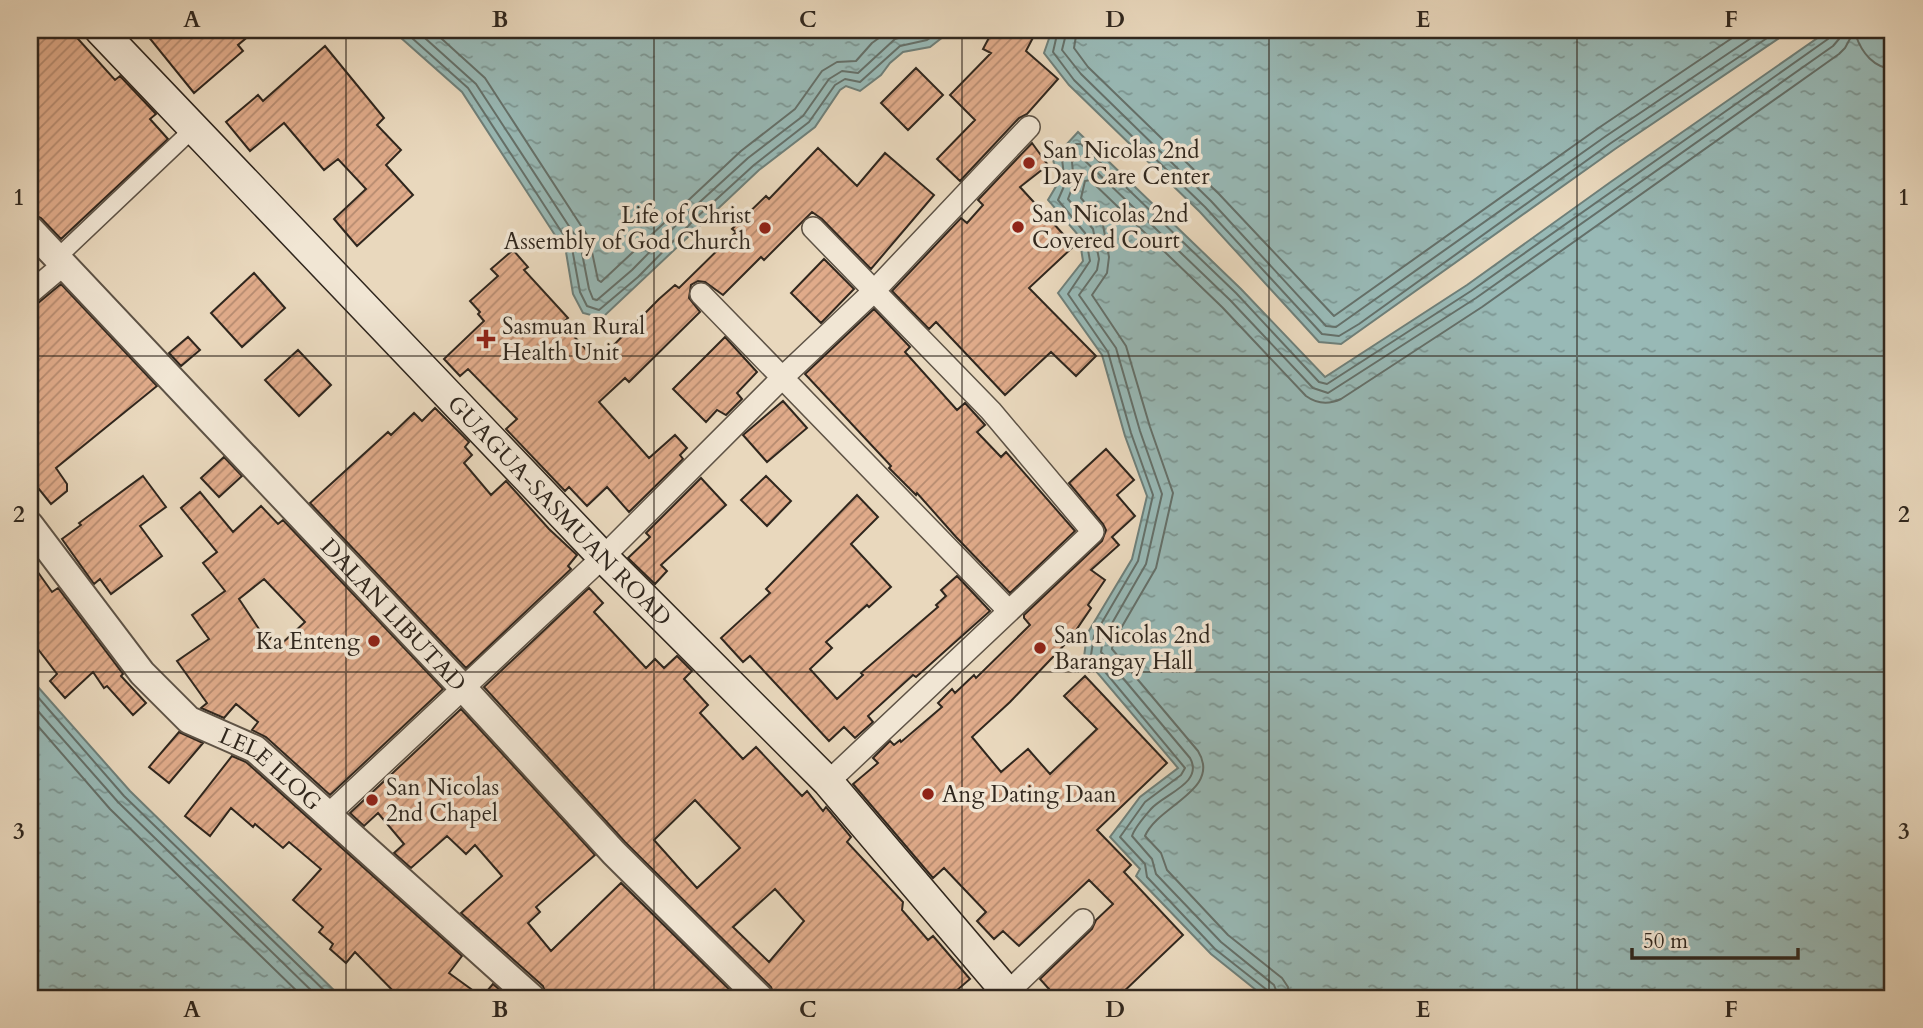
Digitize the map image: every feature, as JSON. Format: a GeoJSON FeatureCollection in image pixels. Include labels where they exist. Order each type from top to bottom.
{"type":"FeatureCollection","features":[{"type":"Feature","properties":{"kind":"main road","name":"GUAGUA-SASMUAN ROAD"},"geometry":{"type":"LineString","coordinates":[[100,30],[603,557],[828,782],[1009,996]]}},
{"type":"Feature","properties":{"kind":"street"},"geometry":{"type":"LineString","coordinates":[[327,816],[603,557],[782,377],[874,291],[1029,127]]}},
{"type":"Feature","properties":{"kind":"street"},"geometry":{"type":"LineString","coordinates":[[30,293],[194,129]]}},
{"type":"Feature","properties":{"kind":"street"},"geometry":{"type":"LineString","coordinates":[[813,228],[990,411],[1093,532],[828,782]]}},
{"type":"Feature","properties":{"kind":"street","name":"DALAN LIBUTAD"},"geometry":{"type":"LineString","coordinates":[[30,229],[463,688],[614,853],[760,998]]}},
{"type":"Feature","properties":{"kind":"street"},"geometry":{"type":"LineString","coordinates":[[701,294],[1009,611]]}},
{"type":"Feature","properties":{"kind":"street","name":"LELE ILOG"},"geometry":{"type":"LineString","coordinates":[[30,525],[142,673],[189,720],[255,749],[532,998]]}},
{"type":"Feature","properties":{"kind":"street"},"geometry":{"type":"LineString","coordinates":[[1009,996],[1083,920]]}},
{"type":"Feature","properties":{"kind":"water"},"geometry":{"type":"Polygon","coordinates":[[[392,30],[952,30],[930,47],[903,52],[881,75],[860,91],[846,86],[840,90],[815,127],[759,170],[602,318],[583,313],[573,294],[566,252],[462,92],[392,30]]]}},
{"type":"Feature","properties":{"kind":"water"},"geometry":{"type":"Polygon","coordinates":[[[1052,30],[1791,30],[1615,149],[1341,344],[1319,342],[1200,212],[1069,85],[1044,53],[1052,30]]]}},
{"type":"Feature","properties":{"kind":"water"},"geometry":{"type":"Polygon","coordinates":[[[1829,30],[1880,30],[1893,46],[1893,998],[1266,998],[1211,954],[1136,876],[1140,869],[1110,837],[1140,797],[1178,768],[1084,657],[1087,634],[1132,559],[1147,496],[1125,436],[1102,355],[1058,293],[1083,261],[1079,236],[1048,200],[1058,183],[1053,159],[1078,132],[1241,289],[1325,377],[1467,285],[1829,30]]]}},
{"type":"Feature","properties":{"kind":"water"},"geometry":{"type":"Polygon","coordinates":[[[30,678],[130,791],[342,998],[30,998],[30,678]]]}},
{"type":"Feature","properties":{"kind":"building"},"geometry":{"type":"Polygon","coordinates":[[[30,30],[70,30],[115,80],[120,76],[156,114],[150,119],[168,139],[61,239],[41,218],[30,213],[30,30]]]}},
{"type":"Feature","properties":{"kind":"building"},"geometry":{"type":"Polygon","coordinates":[[[143,30],[256,30],[238,45],[243,51],[194,93],[143,30]]]}},
{"type":"Feature","properties":{"kind":"building"},"geometry":{"type":"Polygon","coordinates":[[[993,30],[1037,30],[1026,51],[1058,79],[960,181],[937,159],[975,120],[950,95],[991,53],[983,49],[993,30]]]}},
{"type":"Feature","properties":{"kind":"building"},"geometry":{"type":"Polygon","coordinates":[[[325,46],[384,118],[377,125],[401,150],[386,165],[413,195],[357,246],[334,219],[366,189],[338,159],[324,170],[284,123],[250,151],[226,122],[258,95],[263,101],[325,46]]]}},
{"type":"Feature","properties":{"kind":"building"},"geometry":{"type":"Polygon","coordinates":[[[916,68],[943,95],[908,130],[881,103],[916,68]]]}},
{"type":"Feature","properties":{"kind":"building"},"geometry":{"type":"Polygon","coordinates":[[[1032,143],[1048,165],[1020,187],[1074,246],[1029,288],[1096,356],[1076,376],[1051,352],[1005,395],[936,322],[929,329],[892,291],[961,218],[967,223],[983,205],[978,200],[1032,143]]]}},
{"type":"Feature","properties":{"kind":"building"},"geometry":{"type":"Polygon","coordinates":[[[818,148],[857,186],[885,153],[934,195],[871,269],[812,212],[764,260],[761,257],[723,295],[705,282],[698,281],[691,285],[689,298],[700,312],[629,382],[625,378],[599,402],[649,458],[675,435],[687,448],[680,455],[683,459],[629,512],[607,487],[587,506],[569,487],[565,491],[506,429],[517,419],[468,369],[460,376],[444,359],[484,321],[470,301],[498,276],[491,269],[513,250],[528,267],[524,270],[568,318],[562,323],[590,354],[594,350],[601,358],[659,299],[675,285],[679,288],[736,232],[732,229],[766,196],[769,199],[818,148]]]}},
{"type":"Feature","properties":{"kind":"building"},"geometry":{"type":"Polygon","coordinates":[[[824,259],[854,289],[821,323],[791,293],[824,259]]]}},
{"type":"Feature","properties":{"kind":"building"},"geometry":{"type":"Polygon","coordinates":[[[254,273],[285,308],[242,347],[211,313],[254,273]]]}},
{"type":"Feature","properties":{"kind":"building"},"geometry":{"type":"Polygon","coordinates":[[[61,284],[157,386],[56,468],[67,484],[67,491],[51,504],[30,478],[30,306],[38,303],[61,284]]]}},
{"type":"Feature","properties":{"kind":"building"},"geometry":{"type":"Polygon","coordinates":[[[874,309],[910,347],[905,352],[957,410],[965,403],[985,425],[977,432],[1001,457],[1006,452],[1075,531],[1010,593],[917,493],[916,495],[889,468],[891,466],[805,374],[874,309]]]}},
{"type":"Feature","properties":{"kind":"building"},"geometry":{"type":"Polygon","coordinates":[[[188,337],[200,350],[181,366],[169,353],[188,337]]]}},
{"type":"Feature","properties":{"kind":"building"},"geometry":{"type":"Polygon","coordinates":[[[725,337],[757,372],[737,393],[742,399],[726,415],[717,410],[706,422],[673,389],[725,337]]]}},
{"type":"Feature","properties":{"kind":"building"},"geometry":{"type":"Polygon","coordinates":[[[298,350],[331,385],[299,416],[265,380],[298,350]]]}},
{"type":"Feature","properties":{"kind":"building"},"geometry":{"type":"Polygon","coordinates":[[[783,401],[807,428],[767,462],[743,435],[783,401]]]}},
{"type":"Feature","properties":{"kind":"building"},"geometry":{"type":"Polygon","coordinates":[[[435,408],[469,442],[465,447],[472,455],[464,463],[491,495],[506,481],[549,529],[577,555],[568,566],[571,569],[466,668],[310,503],[388,432],[391,435],[414,413],[422,421],[435,408]]]}},
{"type":"Feature","properties":{"kind":"building"},"geometry":{"type":"Polygon","coordinates":[[[1106,449],[1134,480],[1117,495],[1135,516],[1112,537],[1119,545],[1091,570],[1105,580],[1088,605],[1091,608],[1070,639],[1010,702],[972,737],[1001,772],[1028,749],[1050,774],[1097,729],[1064,696],[1085,676],[1167,763],[1097,830],[1131,865],[1124,872],[1183,935],[1117,998],[1057,998],[1040,979],[1092,929],[1096,920],[1113,904],[1089,880],[1019,946],[1003,931],[994,939],[977,921],[986,912],[944,868],[933,878],[853,784],[878,763],[873,758],[890,741],[894,745],[900,740],[901,742],[942,707],[938,703],[952,689],[955,693],[974,675],[976,678],[1030,625],[1024,615],[1102,541],[1106,530],[1103,524],[1069,483],[1106,449]]]}},
{"type":"Feature","properties":{"kind":"building"},"geometry":{"type":"Polygon","coordinates":[[[224,457],[242,476],[219,497],[201,478],[224,457]]]}},
{"type":"Feature","properties":{"kind":"building"},"geometry":{"type":"Polygon","coordinates":[[[143,476],[166,507],[140,526],[162,556],[111,594],[100,579],[94,584],[62,539],[81,525],[79,523],[143,476]]]}},
{"type":"Feature","properties":{"kind":"building"},"geometry":{"type":"Polygon","coordinates":[[[766,476],[791,501],[767,526],[741,500],[766,476]]]}},
{"type":"Feature","properties":{"kind":"building"},"geometry":{"type":"Polygon","coordinates":[[[701,478],[726,505],[661,565],[667,571],[655,584],[628,558],[650,537],[646,533],[701,478]]]}},
{"type":"Feature","properties":{"kind":"building"},"geometry":{"type":"Polygon","coordinates":[[[200,492],[233,532],[261,506],[278,524],[283,520],[443,689],[330,795],[266,737],[252,730],[258,722],[236,704],[224,718],[201,708],[207,703],[177,661],[209,639],[192,615],[225,591],[203,563],[217,552],[181,508],[200,492]],[[264,579],[239,599],[267,641],[271,638],[278,647],[305,622],[264,579]]]}},
{"type":"Feature","properties":{"kind":"building"},"geometry":{"type":"Polygon","coordinates":[[[857,495],[878,517],[851,544],[891,587],[826,642],[832,648],[810,669],[837,699],[863,675],[861,673],[938,607],[936,605],[946,596],[941,590],[957,576],[990,611],[868,716],[873,722],[855,738],[844,727],[829,741],[750,656],[743,662],[721,638],[770,593],[766,589],[857,495]]]}},
{"type":"Feature","properties":{"kind":"building"},"geometry":{"type":"Polygon","coordinates":[[[30,561],[52,592],[58,588],[123,674],[121,676],[146,703],[133,715],[107,686],[104,688],[93,672],[65,698],[50,681],[57,674],[37,648],[30,654],[30,561]]]}},
{"type":"Feature","properties":{"kind":"building"},"geometry":{"type":"Polygon","coordinates":[[[589,588],[603,603],[594,612],[646,668],[655,659],[664,668],[677,656],[692,671],[684,679],[708,705],[700,713],[743,759],[756,747],[802,796],[807,791],[823,811],[826,807],[851,837],[847,842],[903,902],[902,910],[928,940],[933,936],[970,979],[948,998],[775,998],[771,987],[625,842],[484,687],[589,588]],[[695,800],[654,840],[697,888],[740,848],[695,800]],[[775,889],[733,927],[769,962],[804,921],[775,889]]]}},
{"type":"Feature","properties":{"kind":"building"},"geometry":{"type":"Polygon","coordinates":[[[461,709],[595,855],[536,907],[540,912],[528,923],[551,951],[621,883],[738,998],[547,998],[543,986],[461,913],[502,876],[475,845],[466,854],[447,836],[411,868],[394,853],[404,844],[378,813],[364,826],[350,813],[461,709]]]}},
{"type":"Feature","properties":{"kind":"building"},"geometry":{"type":"Polygon","coordinates":[[[179,732],[203,743],[169,783],[149,767],[179,732]]]}},
{"type":"Feature","properties":{"kind":"building"},"geometry":{"type":"Polygon","coordinates":[[[232,756],[246,762],[462,956],[449,973],[482,997],[493,984],[509,998],[400,998],[355,952],[346,963],[330,949],[333,944],[319,932],[323,927],[293,900],[321,869],[289,842],[283,848],[231,808],[210,836],[185,816],[232,756]]]}},
{"type":"Feature","properties":{"kind":"place","name":"San Nicolas 2nd Day Care Center"},"geometry":{"type":"Point","coordinates":[1029,163]}},
{"type":"Feature","properties":{"kind":"place","name":"San Nicolas 2nd Covered Court"},"geometry":{"type":"Point","coordinates":[1018,227]}},
{"type":"Feature","properties":{"kind":"place","name":"Life of Christ Assembly of God Church"},"geometry":{"type":"Point","coordinates":[765,228]}},
{"type":"Feature","properties":{"kind":"place","name":"Sasmuan Rural Health Unit"},"geometry":{"type":"Point","coordinates":[486,339]}},
{"type":"Feature","properties":{"kind":"place","name":"Ka Enteng"},"geometry":{"type":"Point","coordinates":[374,641]}},
{"type":"Feature","properties":{"kind":"place","name":"San Nicolas 2nd Barangay Hall"},"geometry":{"type":"Point","coordinates":[1040,648]}},
{"type":"Feature","properties":{"kind":"place","name":"Ang Dating Daan"},"geometry":{"type":"Point","coordinates":[928,794]}},
{"type":"Feature","properties":{"kind":"place","name":"San Nicolas 2nd Chapel"},"geometry":{"type":"Point","coordinates":[372,800]}}]}
